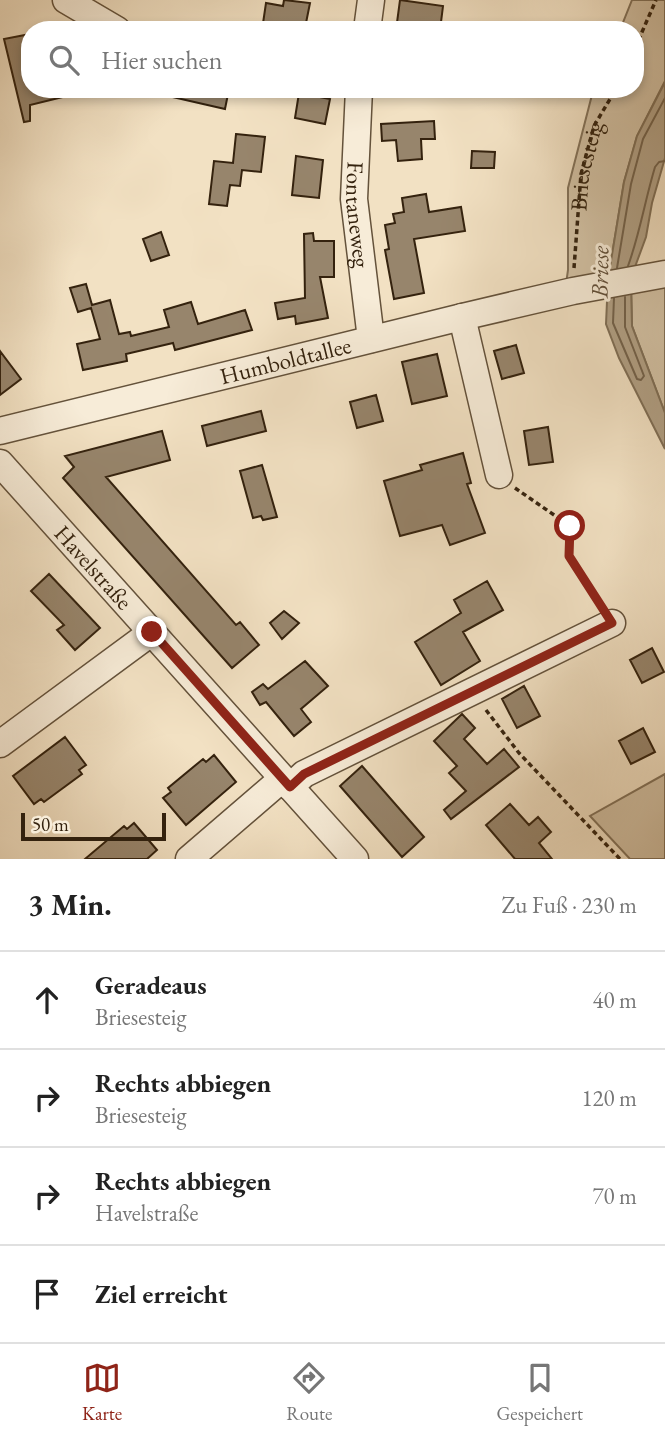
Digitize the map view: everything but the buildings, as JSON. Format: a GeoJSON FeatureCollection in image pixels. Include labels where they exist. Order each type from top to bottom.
{"type":"FeatureCollection","features":[{"type":"Feature","properties":{"kind":"street"},"geometry":{"type":"LineString","coordinates":[[66,0],[102,21]]}},
{"type":"Feature","properties":{"kind":"street"},"geometry":{"type":"LineString","coordinates":[[368,21],[372,0]]}},
{"type":"Feature","properties":{"kind":"street","name":"Fontaneweg"},"geometry":{"type":"LineString","coordinates":[[359,98],[354,199],[371,340]]}},
{"type":"Feature","properties":{"kind":"street","name":"Humboldtallee"},"geometry":{"type":"LineString","coordinates":[[0,431],[462,317],[657,275]]}},
{"type":"Feature","properties":{"kind":"street"},"geometry":{"type":"LineString","coordinates":[[462,317],[499,475]]}},
{"type":"Feature","properties":{"kind":"street","name":"Havelstraße"},"geometry":{"type":"LineString","coordinates":[[0,463],[355,859]]}},
{"type":"Feature","properties":{"kind":"street"},"geometry":{"type":"LineString","coordinates":[[189,859],[286,783],[612,623]]}},
{"type":"Feature","properties":{"kind":"street"},"geometry":{"type":"LineString","coordinates":[[0,744],[152,632]]}},
{"type":"Feature","properties":{"kind":"path"},"geometry":{"type":"LineString","coordinates":[[644,27],[656,0]]}},
{"type":"Feature","properties":{"kind":"path","name":"Briesesteig"},"geometry":{"type":"LineString","coordinates":[[573,291],[581,174],[594,126],[611,98]]}},
{"type":"Feature","properties":{"kind":"path"},"geometry":{"type":"LineString","coordinates":[[499,475],[526,497],[570,526],[569,556],[612,623]]}},
{"type":"Feature","properties":{"kind":"path"},"geometry":{"type":"LineString","coordinates":[[472,691],[519,753],[620,859]]}},
{"type":"Feature","properties":{"kind":"shaded area"},"geometry":{"type":"Polygon","coordinates":[[[632,0],[665,0],[665,81],[637,136],[624,182],[608,279],[564,298],[568,270],[568,188],[591,98],[644,98],[644,21],[624,21],[632,0]]]}},
{"type":"Feature","properties":{"kind":"shaded area"},"geometry":{"type":"Polygon","coordinates":[[[665,277],[665,413],[632,326],[631,284],[665,277]]]}},
{"type":"Feature","properties":{"kind":"shaded area"},"geometry":{"type":"Polygon","coordinates":[[[665,774],[665,859],[630,859],[590,816],[665,774]]]}},
{"type":"Feature","properties":{"kind":"water"},"geometry":{"type":"Polygon","coordinates":[[[665,82],[665,158],[652,203],[646,237],[631,284],[632,326],[665,413],[665,449],[619,358],[606,324],[608,279],[624,182],[637,136],[665,82]]]}},
{"type":"Feature","properties":{"kind":"route"},"geometry":{"type":"LineString","coordinates":[[152,632],[290,787],[304,774],[612,623],[569,556],[570,526]]}},
{"type":"Feature","properties":{"kind":"water label","name":"Briese"},"geometry":{"type":"Point","coordinates":[600,272]}}]}
